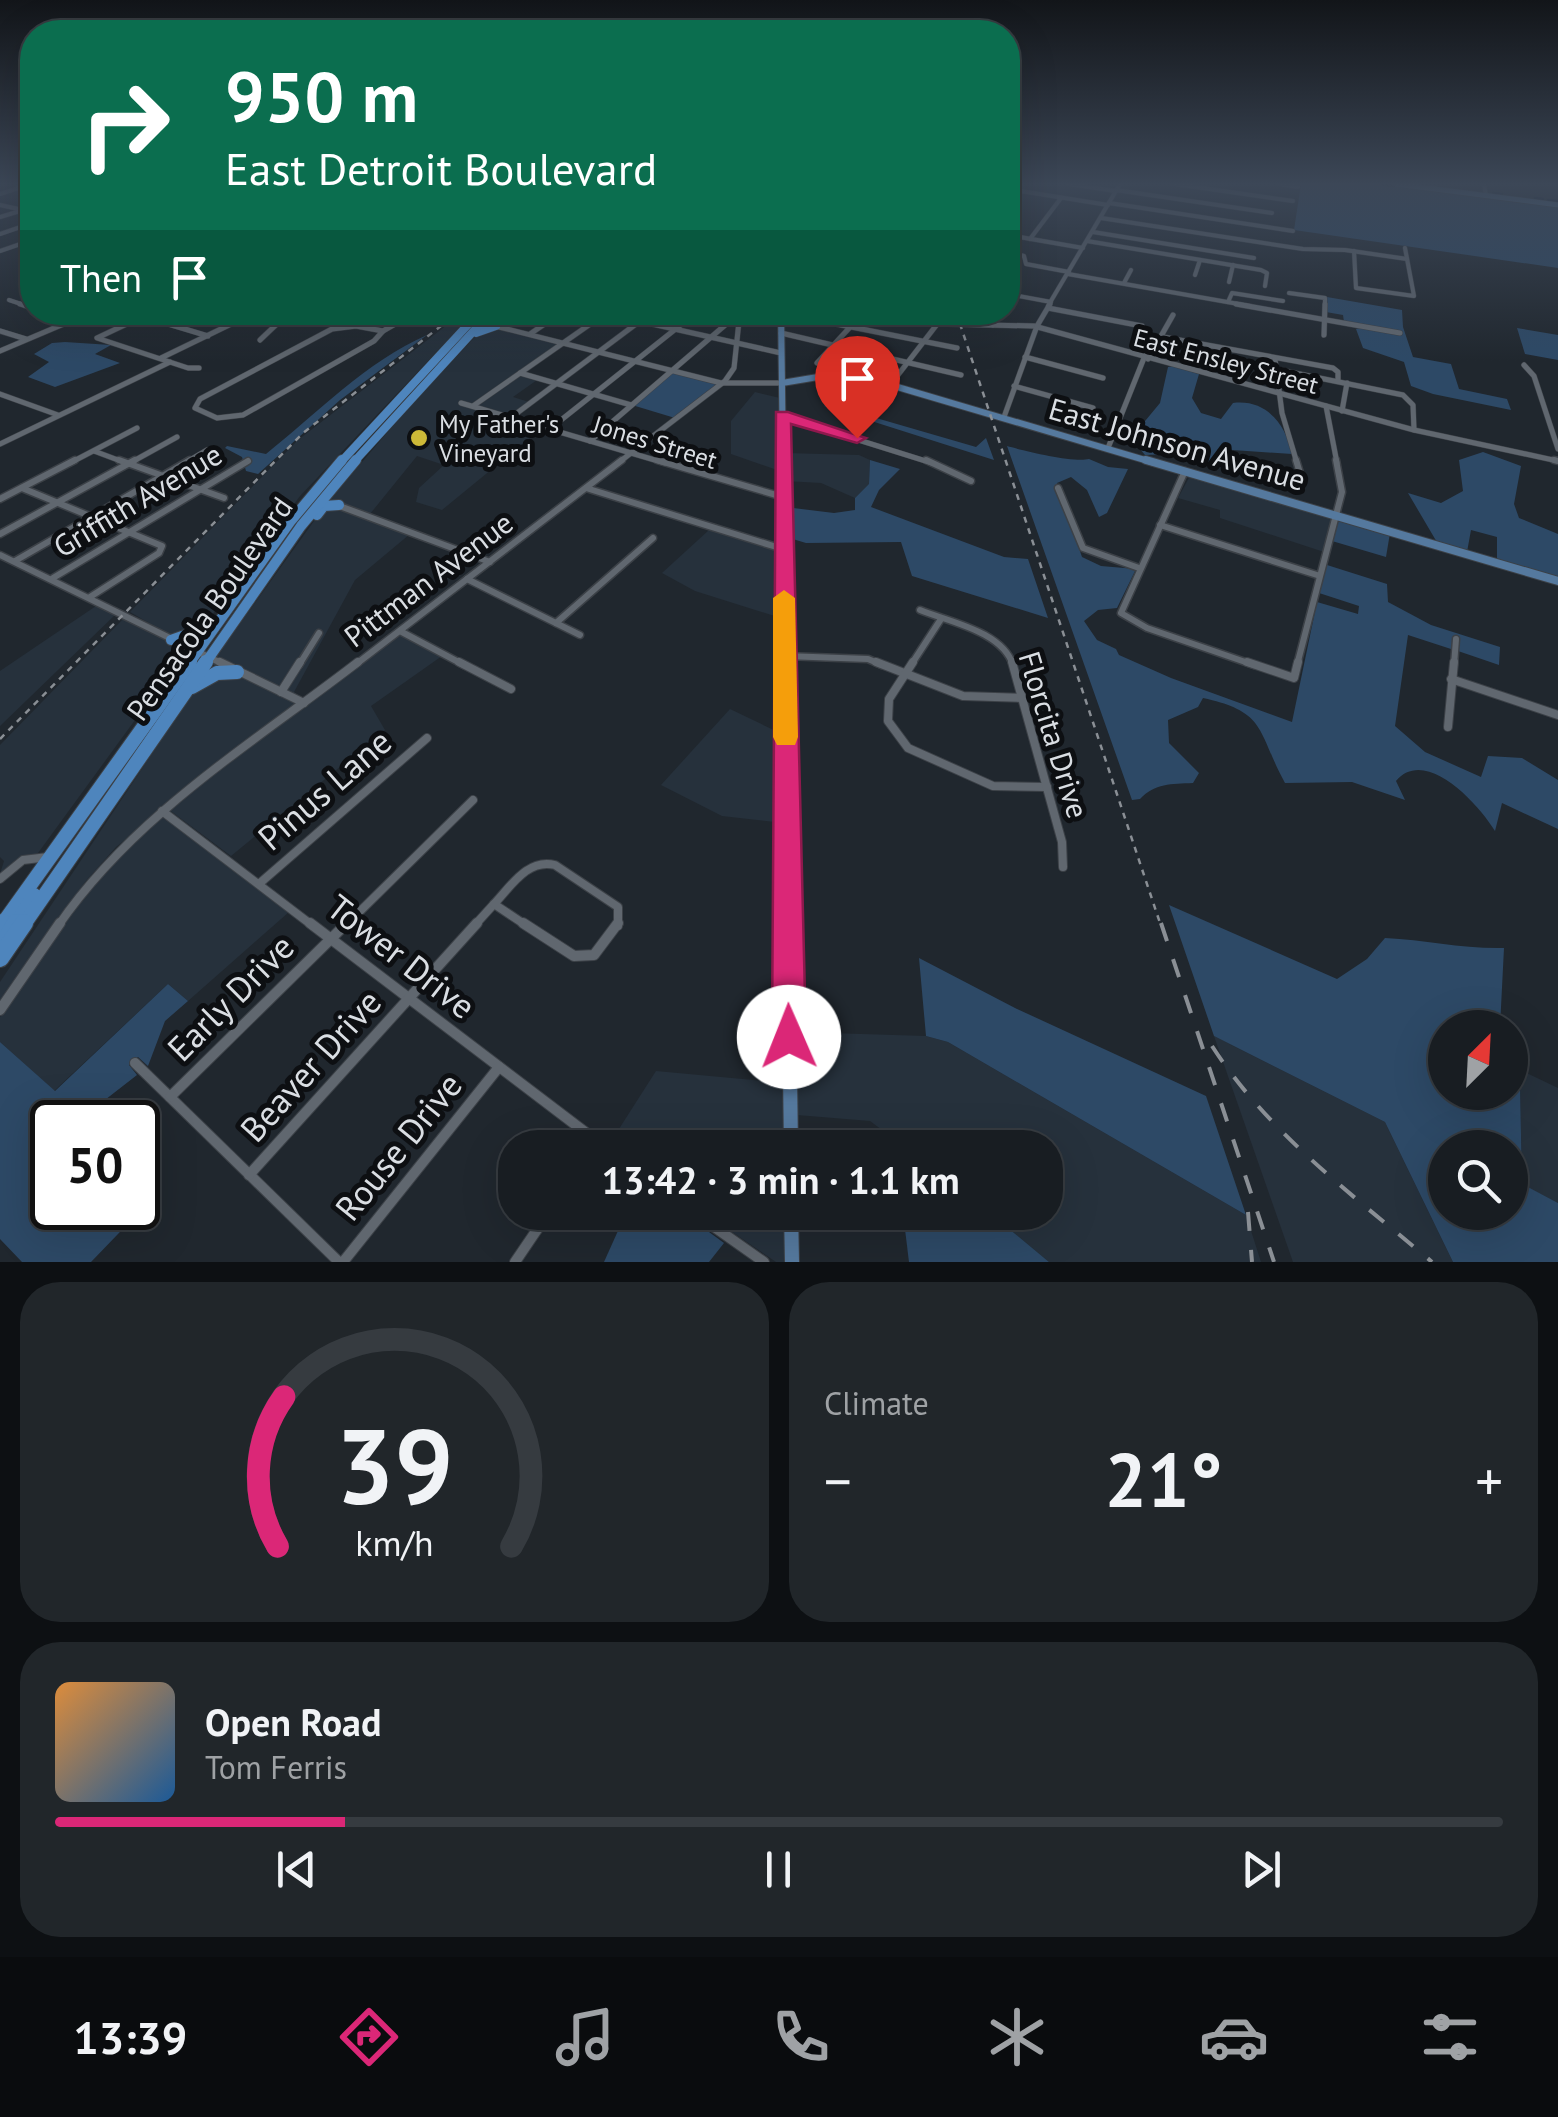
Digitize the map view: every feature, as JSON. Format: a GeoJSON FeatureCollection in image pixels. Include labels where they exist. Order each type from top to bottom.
{"type":"FeatureCollection","features":[{"type":"Feature","properties":{"kind":"highway","name":"Pensacola Boulevard"},"geometry":{"type":"LineString","coordinates":[[0,956],[188,689],[214,624],[246,580],[346,453],[472,325]]}},
{"type":"Feature","properties":{"kind":"highway"},"geometry":{"type":"LineString","coordinates":[[423,382],[474,325]]}},
{"type":"Feature","properties":{"kind":"highway","name":"Pensacola Boulevard"},"geometry":{"type":"LineString","coordinates":[[0,927],[322,499],[474,325]]}},
{"type":"Feature","properties":{"kind":"highway"},"geometry":{"type":"LineString","coordinates":[[436,370],[478,332],[496,326]]}},
{"type":"Feature","properties":{"kind":"highway"},"geometry":{"type":"LineString","coordinates":[[322,499],[319,492],[346,453]]}},
{"type":"Feature","properties":{"kind":"highway"},"geometry":{"type":"LineString","coordinates":[[242,608],[257,597],[322,508],[339,505]]}},
{"type":"Feature","properties":{"kind":"highway"},"geometry":{"type":"LineString","coordinates":[[93,824],[100,803],[198,664],[244,591],[246,580]]}},
{"type":"Feature","properties":{"kind":"highway"},"geometry":{"type":"LineString","coordinates":[[171,640],[194,635],[214,624]]}},
{"type":"Feature","properties":{"kind":"highway"},"geometry":{"type":"LineString","coordinates":[[188,689],[218,673],[237,672]]}},
{"type":"Feature","properties":{"kind":"highway"},"geometry":{"type":"LineString","coordinates":[[0,914],[32,870],[49,857],[55,858],[55,866],[12,927],[0,956]]}},
{"type":"Feature","properties":{"kind":"main road"},"geometry":{"type":"LineString","coordinates":[[781,325],[790,1130]]}},
{"type":"Feature","properties":{"kind":"main road","name":"East Johnson Avenue"},"geometry":{"type":"LineString","coordinates":[[782,383],[843,374],[890,384],[1558,581]]}},
{"type":"Feature","properties":{"kind":"main road"},"geometry":{"type":"LineString","coordinates":[[791,1230],[792,1262]]}},
{"type":"Feature","properties":{"kind":"street"},"geometry":{"type":"LineString","coordinates":[[1053,243],[1083,248]]}},
{"type":"Feature","properties":{"kind":"street"},"geometry":{"type":"LineString","coordinates":[[1004,417],[1037,326],[1086,243]]}},
{"type":"Feature","properties":{"kind":"street"},"geometry":{"type":"LineString","coordinates":[[1098,243],[1265,271],[1264,286]]}},
{"type":"Feature","properties":{"kind":"street"},"geometry":{"type":"LineString","coordinates":[[1160,243],[1254,258]]}},
{"type":"Feature","properties":{"kind":"street"},"geometry":{"type":"LineString","coordinates":[[1262,243],[1407,259]]}},
{"type":"Feature","properties":{"kind":"street"},"geometry":{"type":"LineString","coordinates":[[1354,251],[1356,288],[1414,296],[1405,248]]}},
{"type":"Feature","properties":{"kind":"street"},"geometry":{"type":"LineString","coordinates":[[1020,255],[1026,264],[1069,273],[1400,332]]}},
{"type":"Feature","properties":{"kind":"street"},"geometry":{"type":"LineString","coordinates":[[1195,275],[1200,260]]}},
{"type":"Feature","properties":{"kind":"street"},"geometry":{"type":"LineString","coordinates":[[1229,282],[1234,265]]}},
{"type":"Feature","properties":{"kind":"street"},"geometry":{"type":"LineString","coordinates":[[1124,284],[1131,270]]}},
{"type":"Feature","properties":{"kind":"street"},"geometry":{"type":"LineString","coordinates":[[1289,292],[1325,298],[1324,335]]}},
{"type":"Feature","properties":{"kind":"street"},"geometry":{"type":"LineString","coordinates":[[1228,302],[1232,293],[1283,301]]}},
{"type":"Feature","properties":{"kind":"street"},"geometry":{"type":"LineString","coordinates":[[1020,297],[1142,326]]}},
{"type":"Feature","properties":{"kind":"street"},"geometry":{"type":"LineString","coordinates":[[9,300],[20,304]]}},
{"type":"Feature","properties":{"kind":"street"},"geometry":{"type":"LineString","coordinates":[[1163,337],[1173,315]]}},
{"type":"Feature","properties":{"kind":"street"},"geometry":{"type":"LineString","coordinates":[[0,351],[62,325]]}},
{"type":"Feature","properties":{"kind":"street"},"geometry":{"type":"LineString","coordinates":[[125,325],[97,338],[199,368]]}},
{"type":"Feature","properties":{"kind":"street"},"geometry":{"type":"LineString","coordinates":[[173,325],[208,336]]}},
{"type":"Feature","properties":{"kind":"street"},"geometry":{"type":"LineString","coordinates":[[160,359],[231,325]]}},
{"type":"Feature","properties":{"kind":"street"},"geometry":{"type":"LineString","coordinates":[[260,340],[275,325]]}},
{"type":"Feature","properties":{"kind":"street"},"geometry":{"type":"LineString","coordinates":[[383,331],[352,325],[336,328],[200,400],[195,408],[217,418],[242,414],[374,340],[393,325]]}},
{"type":"Feature","properties":{"kind":"street"},"geometry":{"type":"LineString","coordinates":[[529,335],[543,325]]}},
{"type":"Feature","properties":{"kind":"street"},"geometry":{"type":"LineString","coordinates":[[473,406],[588,325]]}},
{"type":"Feature","properties":{"kind":"street"},"geometry":{"type":"LineString","coordinates":[[512,417],[635,325]]}},
{"type":"Feature","properties":{"kind":"street"},"geometry":{"type":"LineString","coordinates":[[652,325],[781,354]]}},
{"type":"Feature","properties":{"kind":"street"},"geometry":{"type":"LineString","coordinates":[[550,429],[680,325]]}},
{"type":"Feature","properties":{"kind":"street"},"geometry":{"type":"LineString","coordinates":[[590,441],[726,325]]}},
{"type":"Feature","properties":{"kind":"street"},"geometry":{"type":"LineString","coordinates":[[721,384],[734,370],[739,325]]}},
{"type":"Feature","properties":{"kind":"street"},"geometry":{"type":"LineString","coordinates":[[846,325],[957,348]]}},
{"type":"Feature","properties":{"kind":"street"},"geometry":{"type":"LineString","coordinates":[[890,384],[936,325]]}},
{"type":"Feature","properties":{"kind":"street","name":"East Ensley Street"},"geometry":{"type":"LineString","coordinates":[[975,325],[1037,326],[1414,430],[1558,462]]}},
{"type":"Feature","properties":{"kind":"street"},"geometry":{"type":"LineString","coordinates":[[496,326],[721,384],[782,383]]}},
{"type":"Feature","properties":{"kind":"street"},"geometry":{"type":"LineString","coordinates":[[818,363],[852,326]]}},
{"type":"Feature","properties":{"kind":"street"},"geometry":{"type":"LineString","coordinates":[[0,331],[27,340]]}},
{"type":"Feature","properties":{"kind":"street"},"geometry":{"type":"LineString","coordinates":[[781,333],[961,374]]}},
{"type":"Feature","properties":{"kind":"street"},"geometry":{"type":"LineString","coordinates":[[1108,448],[1157,338],[1338,372],[1338,381]]}},
{"type":"Feature","properties":{"kind":"street"},"geometry":{"type":"LineString","coordinates":[[1025,358],[1103,378]]}},
{"type":"Feature","properties":{"kind":"street"},"geometry":{"type":"LineString","coordinates":[[1276,359],[1278,394],[1300,474]]}},
{"type":"Feature","properties":{"kind":"street"},"geometry":{"type":"LineString","coordinates":[[0,444],[170,362]]}},
{"type":"Feature","properties":{"kind":"street"},"geometry":{"type":"LineString","coordinates":[[1524,365],[1534,376],[1558,449]]}},
{"type":"Feature","properties":{"kind":"street"},"geometry":{"type":"LineString","coordinates":[[1275,369],[1406,397],[1413,405],[1414,430]]}},
{"type":"Feature","properties":{"kind":"street"},"geometry":{"type":"LineString","coordinates":[[520,373],[632,405]]}},
{"type":"Feature","properties":{"kind":"street"},"geometry":{"type":"LineString","coordinates":[[1342,411],[1348,383]]}},
{"type":"Feature","properties":{"kind":"street","name":"Pittman Avenue"},"geometry":{"type":"LineString","coordinates":[[0,1010],[89,881],[119,848],[162,811],[721,384]]}},
{"type":"Feature","properties":{"kind":"street"},"geometry":{"type":"LineString","coordinates":[[1014,386],[1093,408]]}},
{"type":"Feature","properties":{"kind":"street"},"geometry":{"type":"LineString","coordinates":[[0,394],[59,415]]}},
{"type":"Feature","properties":{"kind":"street","name":"Jones Street"},"geometry":{"type":"LineString","coordinates":[[460,402],[783,497]]}},
{"type":"Feature","properties":{"kind":"street"},"geometry":{"type":"LineString","coordinates":[[1160,525],[1317,575],[1322,573],[1342,492],[1326,406]]}},
{"type":"Feature","properties":{"kind":"street"},"geometry":{"type":"LineString","coordinates":[[782,416],[922,458],[971,481]]}},
{"type":"Feature","properties":{"kind":"street"},"geometry":{"type":"LineString","coordinates":[[0,500],[136,428]]}},
{"type":"Feature","properties":{"kind":"street"},"geometry":{"type":"LineString","coordinates":[[0,534],[177,437]]}},
{"type":"Feature","properties":{"kind":"street"},"geometry":{"type":"LineString","coordinates":[[14,562],[207,450]]}},
{"type":"Feature","properties":{"kind":"street"},"geometry":{"type":"LineString","coordinates":[[94,451],[224,498]]}},
{"type":"Feature","properties":{"kind":"street","name":"Griffith Avenue"},"geometry":{"type":"LineString","coordinates":[[52,579],[248,461]]}},
{"type":"Feature","properties":{"kind":"street"},"geometry":{"type":"LineString","coordinates":[[1185,471],[1121,613],[1147,628],[1294,678],[1319,581],[1317,575]]}},
{"type":"Feature","properties":{"kind":"street"},"geometry":{"type":"LineString","coordinates":[[22,488],[162,548],[90,597]]}},
{"type":"Feature","properties":{"kind":"street"},"geometry":{"type":"LineString","coordinates":[[586,488],[784,549]]}},
{"type":"Feature","properties":{"kind":"street"},"geometry":{"type":"LineString","coordinates":[[1058,488],[1083,548],[1140,568]]}},
{"type":"Feature","properties":{"kind":"street"},"geometry":{"type":"LineString","coordinates":[[322,499],[490,562]]}},
{"type":"Feature","properties":{"kind":"street"},"geometry":{"type":"LineString","coordinates":[[556,623],[653,538]]}},
{"type":"Feature","properties":{"kind":"street"},"geometry":{"type":"LineString","coordinates":[[0,556],[304,703]]}},
{"type":"Feature","properties":{"kind":"street"},"geometry":{"type":"LineString","coordinates":[[466,580],[580,635]]}},
{"type":"Feature","properties":{"kind":"street","name":"Florcita Drive"},"geometry":{"type":"LineString","coordinates":[[920,610],[1004,647],[1011,657],[1062,842],[1063,867]]}},
{"type":"Feature","properties":{"kind":"street"},"geometry":{"type":"LineString","coordinates":[[941,618],[904,670],[887,707],[891,728],[900,742],[992,786],[1047,787]]}},
{"type":"Feature","properties":{"kind":"street"},"geometry":{"type":"LineString","coordinates":[[400,630],[511,690]]}},
{"type":"Feature","properties":{"kind":"street"},"geometry":{"type":"LineString","coordinates":[[280,692],[319,633]]}},
{"type":"Feature","properties":{"kind":"street"},"geometry":{"type":"LineString","coordinates":[[1448,727],[1456,639]]}},
{"type":"Feature","properties":{"kind":"street"},"geometry":{"type":"LineString","coordinates":[[784,656],[868,659],[963,696],[1023,698]]}},
{"type":"Feature","properties":{"kind":"street"},"geometry":{"type":"LineString","coordinates":[[1451,678],[1558,715]]}},
{"type":"Feature","properties":{"kind":"street","name":"Pinus Lane"},"geometry":{"type":"LineString","coordinates":[[260,883],[426,738]]}},
{"type":"Feature","properties":{"kind":"street","name":"Early Drive"},"geometry":{"type":"LineString","coordinates":[[170,1098],[473,800]]}},
{"type":"Feature","properties":{"kind":"street","name":"Tower Drive"},"geometry":{"type":"LineString","coordinates":[[162,811],[580,1130]]}},
{"type":"Feature","properties":{"kind":"street"},"geometry":{"type":"LineString","coordinates":[[0,879],[23,860],[49,857]]}},
{"type":"Feature","properties":{"kind":"street","name":"Beaver Drive"},"geometry":{"type":"LineString","coordinates":[[249,1175],[494,904],[527,869],[550,862],[614,902],[620,919],[600,950],[580,958],[494,904]]}},
{"type":"Feature","properties":{"kind":"street"},"geometry":{"type":"LineString","coordinates":[[136,1064],[341,1262]]}},
{"type":"Feature","properties":{"kind":"street","name":"Rouse Drive"},"geometry":{"type":"LineString","coordinates":[[341,1262],[498,1066]]}},
{"type":"Feature","properties":{"kind":"street"},"geometry":{"type":"LineString","coordinates":[[515,1262],[536,1230]]}},
{"type":"Feature","properties":{"kind":"street"},"geometry":{"type":"LineString","coordinates":[[719,1230],[764,1262]]}},
{"type":"Feature","properties":{"kind":"shaded area"},"geometry":{"type":"Polygon","coordinates":[[[1384,243],[1558,243],[1558,268],[1384,243]]]}},
{"type":"Feature","properties":{"kind":"shaded area"},"geometry":{"type":"Polygon","coordinates":[[[1327,297],[1402,310],[1413,357],[1451,364],[1459,389],[1507,399],[1511,410],[1411,386],[1404,362],[1363,348],[1356,329],[1361,327],[1344,322],[1343,315],[1326,312],[1327,297]]]}},
{"type":"Feature","properties":{"kind":"shaded area"},"geometry":{"type":"Polygon","coordinates":[[[447,325],[462,325],[300,496],[201,630],[173,637],[130,612],[298,440],[447,325]]]}},
{"type":"Feature","properties":{"kind":"shaded area"},"geometry":{"type":"Polygon","coordinates":[[[486,325],[560,344],[473,404],[459,404],[542,428],[442,510],[416,502],[419,488],[444,465],[417,456],[370,514],[330,500],[407,409],[486,325]]]}},
{"type":"Feature","properties":{"kind":"shaded area"},"geometry":{"type":"Polygon","coordinates":[[[1517,328],[1558,335],[1558,360],[1525,354],[1517,328]]]}},
{"type":"Feature","properties":{"kind":"shaded area"},"geometry":{"type":"Polygon","coordinates":[[[427,335],[340,400],[258,474],[246,471],[242,457],[225,448],[266,454],[363,374],[427,335]]]}},
{"type":"Feature","properties":{"kind":"shaded area"},"geometry":{"type":"Polygon","coordinates":[[[52,343],[111,345],[95,354],[120,363],[55,387],[28,377],[49,362],[34,354],[52,343]]]}},
{"type":"Feature","properties":{"kind":"shaded area"},"geometry":{"type":"Polygon","coordinates":[[[1168,367],[1199,374],[1192,398],[1201,413],[1221,419],[1233,403],[1265,409],[1285,433],[1292,454],[1218,449],[1213,463],[1171,454],[1145,455],[1131,438],[1160,403],[1168,367]]]}},
{"type":"Feature","properties":{"kind":"shaded area"},"geometry":{"type":"Polygon","coordinates":[[[672,371],[721,383],[675,418],[632,405],[672,371]]]}},
{"type":"Feature","properties":{"kind":"shaded area"},"geometry":{"type":"Polygon","coordinates":[[[520,375],[537,380],[513,397],[529,402],[511,416],[476,405],[520,375]]]}},
{"type":"Feature","properties":{"kind":"shaded area"},"geometry":{"type":"Polygon","coordinates":[[[755,392],[780,398],[780,471],[731,454],[731,421],[755,392]]]}},
{"type":"Feature","properties":{"kind":"shaded area"},"geometry":{"type":"Polygon","coordinates":[[[824,406],[976,447],[986,438],[994,460],[824,406]]]}},
{"type":"Feature","properties":{"kind":"shaded area"},"geometry":{"type":"Polygon","coordinates":[[[1007,446],[1128,469],[1107,513],[1099,517],[1087,490],[1071,477],[1057,483],[1082,557],[1101,566],[1136,569],[1117,608],[1098,610],[1084,621],[1097,640],[1116,649],[1119,655],[1171,678],[1292,722],[1317,602],[1358,614],[1359,606],[1319,593],[1327,565],[1387,584],[1388,602],[1431,625],[1500,647],[1499,665],[1458,651],[1460,639],[1454,637],[1451,649],[1408,635],[1395,726],[1425,752],[1481,777],[1488,756],[1522,758],[1558,780],[1558,829],[1502,803],[1495,831],[1450,782],[1421,770],[1408,772],[1396,781],[1405,800],[1352,782],[1285,783],[1264,737],[1250,718],[1239,710],[1203,698],[1198,707],[1168,720],[1169,743],[1199,773],[1193,783],[1164,785],[1132,800],[1007,446]]]}},
{"type":"Feature","properties":{"kind":"shaded area"},"geometry":{"type":"Polygon","coordinates":[[[1483,452],[1521,466],[1514,504],[1519,518],[1558,534],[1558,579],[1497,561],[1497,537],[1471,530],[1467,552],[1438,544],[1408,493],[1441,503],[1463,491],[1459,460],[1483,452]]]}},
{"type":"Feature","properties":{"kind":"shaded area"},"geometry":{"type":"Polygon","coordinates":[[[785,453],[859,455],[870,460],[869,485],[855,498],[821,483],[785,481],[785,453]]]}},
{"type":"Feature","properties":{"kind":"shaded area"},"geometry":{"type":"Polygon","coordinates":[[[870,460],[900,469],[879,490],[871,507],[1004,557],[1028,559],[1048,618],[912,576],[901,542],[806,543],[786,537],[785,507],[834,513],[855,510],[855,498],[869,484],[870,460]]]}},
{"type":"Feature","properties":{"kind":"shaded area"},"geometry":{"type":"Polygon","coordinates":[[[1191,474],[1333,516],[1324,552],[1220,518],[1220,510],[1178,498],[1191,474]]]}},
{"type":"Feature","properties":{"kind":"shaded area"},"geometry":{"type":"Polygon","coordinates":[[[327,503],[410,534],[355,580],[294,692],[305,700],[285,690],[322,631],[317,631],[281,688],[216,657],[327,503]]]}},
{"type":"Feature","properties":{"kind":"shaded area"},"geometry":{"type":"Polygon","coordinates":[[[1338,518],[1390,533],[1386,557],[1332,541],[1338,518]]]}},
{"type":"Feature","properties":{"kind":"shaded area"},"geometry":{"type":"Polygon","coordinates":[[[709,530],[780,551],[781,618],[695,591],[662,573],[709,530]]]}},
{"type":"Feature","properties":{"kind":"shaded area"},"geometry":{"type":"Polygon","coordinates":[[[99,604],[117,613],[0,726],[0,671],[99,604]]]}},
{"type":"Feature","properties":{"kind":"shaded area"},"geometry":{"type":"Polygon","coordinates":[[[125,617],[186,650],[38,853],[14,862],[0,874],[4,861],[0,857],[0,745],[125,617]]]}},
{"type":"Feature","properties":{"kind":"shaded area"},"geometry":{"type":"Polygon","coordinates":[[[399,634],[442,656],[371,706],[385,730],[231,856],[168,809],[399,634]]]}},
{"type":"Feature","properties":{"kind":"shaded area"},"geometry":{"type":"Polygon","coordinates":[[[228,670],[299,704],[116,847],[86,881],[0,1004],[0,982],[205,674],[228,670]]]}},
{"type":"Feature","properties":{"kind":"shaded area"},"geometry":{"type":"Polygon","coordinates":[[[730,709],[782,734],[783,823],[722,816],[661,785],[730,709]]]}},
{"type":"Feature","properties":{"kind":"shaded area"},"geometry":{"type":"Polygon","coordinates":[[[161,815],[289,912],[188,1001],[168,984],[54,1091],[0,1042],[0,1017],[93,881],[161,815]]]}},
{"type":"Feature","properties":{"kind":"shaded area"},"geometry":{"type":"Polygon","coordinates":[[[1169,905],[1337,979],[1367,959],[1385,938],[1504,948],[1501,1010],[1428,1010],[1428,1110],[1521,1110],[1521,1130],[1428,1130],[1428,1211],[1385,1122],[1214,1036],[1169,905]]]}},
{"type":"Feature","properties":{"kind":"shaded area"},"geometry":{"type":"Polygon","coordinates":[[[919,958],[1015,1008],[1206,1096],[1246,1215],[948,1042],[926,1036],[919,958]]]}},
{"type":"Feature","properties":{"kind":"shaded area"},"geometry":{"type":"Polygon","coordinates":[[[168,984],[188,1001],[165,1021],[148,1066],[138,1057],[129,1065],[137,1075],[105,1100],[30,1100],[30,1230],[122,1230],[91,1262],[22,1262],[0,1239],[0,1042],[55,1091],[168,984]]]}},
{"type":"Feature","properties":{"kind":"shaded area"},"geometry":{"type":"Polygon","coordinates":[[[797,1032],[926,1036],[948,1042],[1246,1215],[1261,1262],[1049,1262],[1010,1230],[1063,1230],[1063,1130],[882,1130],[870,1121],[797,1115],[797,1032]]]}},
{"type":"Feature","properties":{"kind":"shaded area"},"geometry":{"type":"Polygon","coordinates":[[[1214,1036],[1385,1122],[1428,1211],[1428,1230],[1437,1230],[1453,1262],[1293,1262],[1214,1036]]]}},
{"type":"Feature","properties":{"kind":"shaded area"},"geometry":{"type":"Polygon","coordinates":[[[656,1071],[785,1083],[786,1130],[618,1130],[656,1071]]]}},
{"type":"Feature","properties":{"kind":"shaded area"},"geometry":{"type":"Polygon","coordinates":[[[1528,1074],[1558,1088],[1558,1203],[1528,1188],[1528,1130],[1521,1130],[1520,1110],[1528,1110],[1528,1074]]]}},
{"type":"Feature","properties":{"kind":"shaded area"},"geometry":{"type":"Polygon","coordinates":[[[1528,1187],[1558,1203],[1558,1262],[1453,1262],[1437,1230],[1528,1230],[1528,1187]]]}},
{"type":"Feature","properties":{"kind":"shaded area"},"geometry":{"type":"Polygon","coordinates":[[[618,1230],[706,1230],[724,1243],[709,1262],[604,1262],[618,1230]]]}},
{"type":"Feature","properties":{"kind":"shaded area"},"geometry":{"type":"Polygon","coordinates":[[[729,1230],[786,1230],[787,1262],[776,1262],[729,1230]]]}},
{"type":"Feature","properties":{"kind":"shaded area"},"geometry":{"type":"Polygon","coordinates":[[[905,1230],[1010,1230],[1049,1262],[909,1262],[905,1230]]]}},
{"type":"Feature","properties":{"kind":"railway"},"geometry":{"type":"LineString","coordinates":[[0,739],[303,433],[442,325]]}},
{"type":"Feature","properties":{"kind":"railway"},"geometry":{"type":"LineString","coordinates":[[960,325],[1161,926]]}},
{"type":"Feature","properties":{"kind":"railway"},"geometry":{"type":"LineString","coordinates":[[1161,923],[1274,1262]]}},
{"type":"Feature","properties":{"kind":"railway"},"geometry":{"type":"LineString","coordinates":[[1212,1046],[1286,1135],[1432,1262]]}},
{"type":"Feature","properties":{"kind":"railway"},"geometry":{"type":"LineString","coordinates":[[1248,1212],[1252,1262]]}},
{"type":"Feature","properties":{"kind":"slow traffic"},"geometry":{"type":"LineString","coordinates":[[784,598],[786,737]]}},
{"type":"Feature","properties":{"kind":"place","name":"My Father's Vineyard"},"geometry":{"type":"Point","coordinates":[419,438]}},
{"type":"Feature","properties":{"kind":"route"},"geometry":{"type":"LineString","coordinates":[[789,1037],[782,416],[857,438]]}}]}
